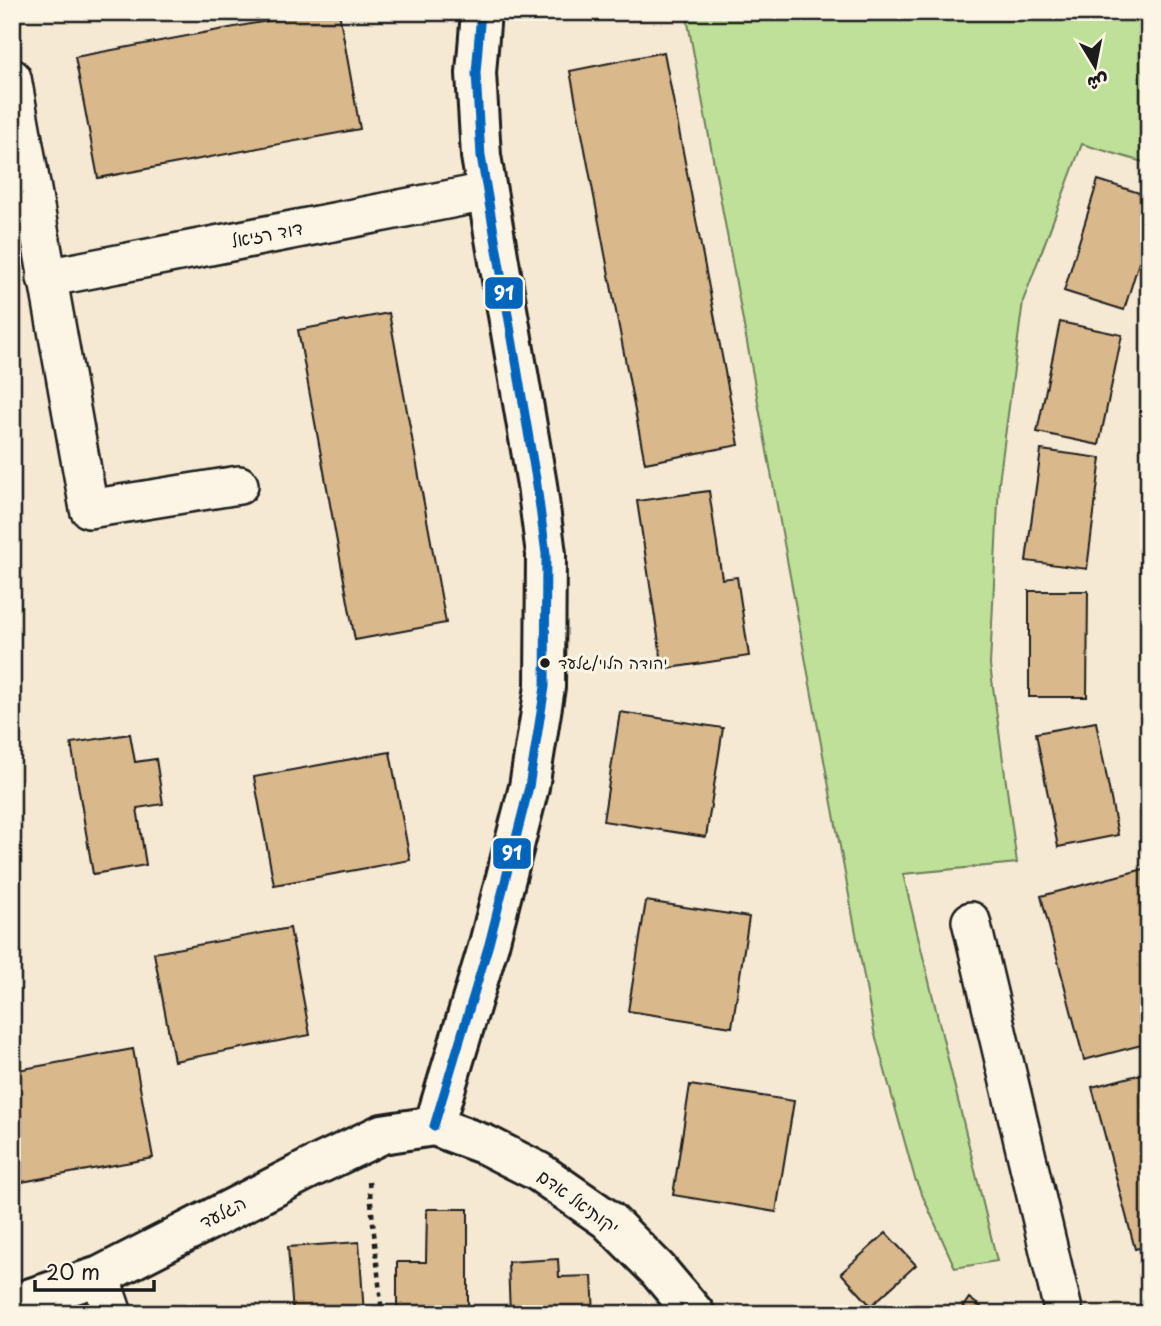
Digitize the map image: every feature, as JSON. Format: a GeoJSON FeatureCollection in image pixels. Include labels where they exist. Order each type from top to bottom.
{"type":"FeatureCollection","features":[{"type":"Feature","properties":{"kind":"street"},"geometry":{"type":"LineString","coordinates":[[434,1126],[489,944],[526,800],[545,687],[546,554],[537,485],[481,156],[476,73],[481,12]]}},
{"type":"Feature","properties":{"kind":"street"},"geometry":{"type":"LineString","coordinates":[[12,78],[89,509],[239,485]]}},
{"type":"Feature","properties":{"kind":"street","name":"דוד רזיאל"},"geometry":{"type":"LineString","coordinates":[[46,278],[487,192]]}},
{"type":"Feature","properties":{"kind":"street"},"geometry":{"type":"LineString","coordinates":[[971,921],[1064,1314]]}},
{"type":"Feature","properties":{"kind":"street","name":"הגלעד"},"geometry":{"type":"LineString","coordinates":[[12,1304],[100,1276],[382,1134],[434,1126]]}},
{"type":"Feature","properties":{"kind":"street","name":"יקותיאל אדם"},"geometry":{"type":"LineString","coordinates":[[434,1126],[486,1145],[539,1172],[608,1220],[657,1269],[695,1314]]}},
{"type":"Feature","properties":{"kind":"street"},"geometry":{"type":"LineString","coordinates":[[100,1276],[113,1314]]}},
{"type":"Feature","properties":{"kind":"path"},"geometry":{"type":"LineString","coordinates":[[365,1143],[382,1314]]}},
{"type":"Feature","properties":{"kind":"green space"},"geometry":{"type":"Polygon","coordinates":[[[686,12],[1149,12],[1149,164],[1082,144],[1023,301],[999,482],[990,665],[1017,863],[903,874],[997,1261],[955,1268],[915,1179],[874,1031],[686,12]]]}},
{"type":"Feature","properties":{"kind":"building"},"geometry":{"type":"Polygon","coordinates":[[[315,12],[339,12],[360,129],[98,178],[75,57],[315,12]]]}},
{"type":"Feature","properties":{"kind":"building"},"geometry":{"type":"Polygon","coordinates":[[[664,52],[739,445],[645,463],[570,71],[664,52]]]}},
{"type":"Feature","properties":{"kind":"building"},"geometry":{"type":"Polygon","coordinates":[[[1098,180],[1149,196],[1149,230],[1124,310],[1064,291],[1098,180]]]}},
{"type":"Feature","properties":{"kind":"building"},"geometry":{"type":"Polygon","coordinates":[[[389,313],[446,623],[355,640],[298,330],[389,313]]]}},
{"type":"Feature","properties":{"kind":"building"},"geometry":{"type":"Polygon","coordinates":[[[1060,322],[1122,335],[1099,445],[1037,432],[1060,322]]]}},
{"type":"Feature","properties":{"kind":"building"},"geometry":{"type":"Polygon","coordinates":[[[1041,450],[1101,458],[1087,569],[1026,561],[1041,450]]]}},
{"type":"Feature","properties":{"kind":"building"},"geometry":{"type":"Polygon","coordinates":[[[709,491],[722,579],[737,577],[749,656],[663,669],[637,501],[709,491]]]}},
{"type":"Feature","properties":{"kind":"building"},"geometry":{"type":"Polygon","coordinates":[[[1029,591],[1088,591],[1087,697],[1029,697],[1029,591]]]}},
{"type":"Feature","properties":{"kind":"building"},"geometry":{"type":"Polygon","coordinates":[[[620,712],[723,728],[706,837],[603,821],[620,712]]]}},
{"type":"Feature","properties":{"kind":"building"},"geometry":{"type":"Polygon","coordinates":[[[1096,722],[1118,835],[1058,847],[1036,733],[1096,722]]]}},
{"type":"Feature","properties":{"kind":"building"},"geometry":{"type":"Polygon","coordinates":[[[130,734],[135,762],[156,759],[163,804],[137,808],[146,865],[93,874],[71,743],[130,734]]]}},
{"type":"Feature","properties":{"kind":"building"},"geometry":{"type":"Polygon","coordinates":[[[390,752],[410,860],[274,885],[254,777],[390,752]]]}},
{"type":"Feature","properties":{"kind":"building"},"geometry":{"type":"Polygon","coordinates":[[[1144,869],[1149,887],[1149,1043],[1084,1060],[1041,896],[1144,869]]]}},
{"type":"Feature","properties":{"kind":"building"},"geometry":{"type":"Polygon","coordinates":[[[646,901],[749,917],[732,1027],[628,1011],[646,901]]]}},
{"type":"Feature","properties":{"kind":"building"},"geometry":{"type":"Polygon","coordinates":[[[290,928],[310,1035],[174,1061],[154,953],[290,928]]]}},
{"type":"Feature","properties":{"kind":"building"},"geometry":{"type":"Polygon","coordinates":[[[133,1049],[153,1158],[16,1183],[12,1164],[12,1071],[133,1049]]]}},
{"type":"Feature","properties":{"kind":"building"},"geometry":{"type":"Polygon","coordinates":[[[1149,1072],[1149,1246],[1135,1249],[1092,1087],[1149,1072]]]}},
{"type":"Feature","properties":{"kind":"building"},"geometry":{"type":"Polygon","coordinates":[[[690,1085],[794,1101],[776,1212],[673,1195],[690,1085]]]}},
{"type":"Feature","properties":{"kind":"building"},"geometry":{"type":"Polygon","coordinates":[[[427,1209],[468,1209],[468,1314],[397,1312],[397,1262],[426,1262],[427,1209]]]}},
{"type":"Feature","properties":{"kind":"building"},"geometry":{"type":"Polygon","coordinates":[[[886,1233],[916,1265],[871,1306],[841,1273],[886,1233]]]}},
{"type":"Feature","properties":{"kind":"building"},"geometry":{"type":"Polygon","coordinates":[[[359,1242],[364,1314],[293,1314],[288,1247],[359,1242]]]}},
{"type":"Feature","properties":{"kind":"building"},"geometry":{"type":"Polygon","coordinates":[[[558,1259],[559,1277],[592,1276],[594,1314],[510,1314],[508,1262],[558,1259]]]}},
{"type":"Feature","properties":{"kind":"building"},"geometry":{"type":"Polygon","coordinates":[[[969,1298],[990,1314],[958,1314],[969,1298]]]}},
{"type":"Feature","properties":{"kind":"transit line","name":"91"},"geometry":{"type":"LineString","coordinates":[[434,1126],[489,944],[529,787],[545,687],[546,554],[537,485],[481,156],[476,73],[481,12]]}},
{"type":"Feature","properties":{"kind":"place","name":"יהודה הלוי/גלעד"},"geometry":{"type":"Point","coordinates":[545,663]}}]}
